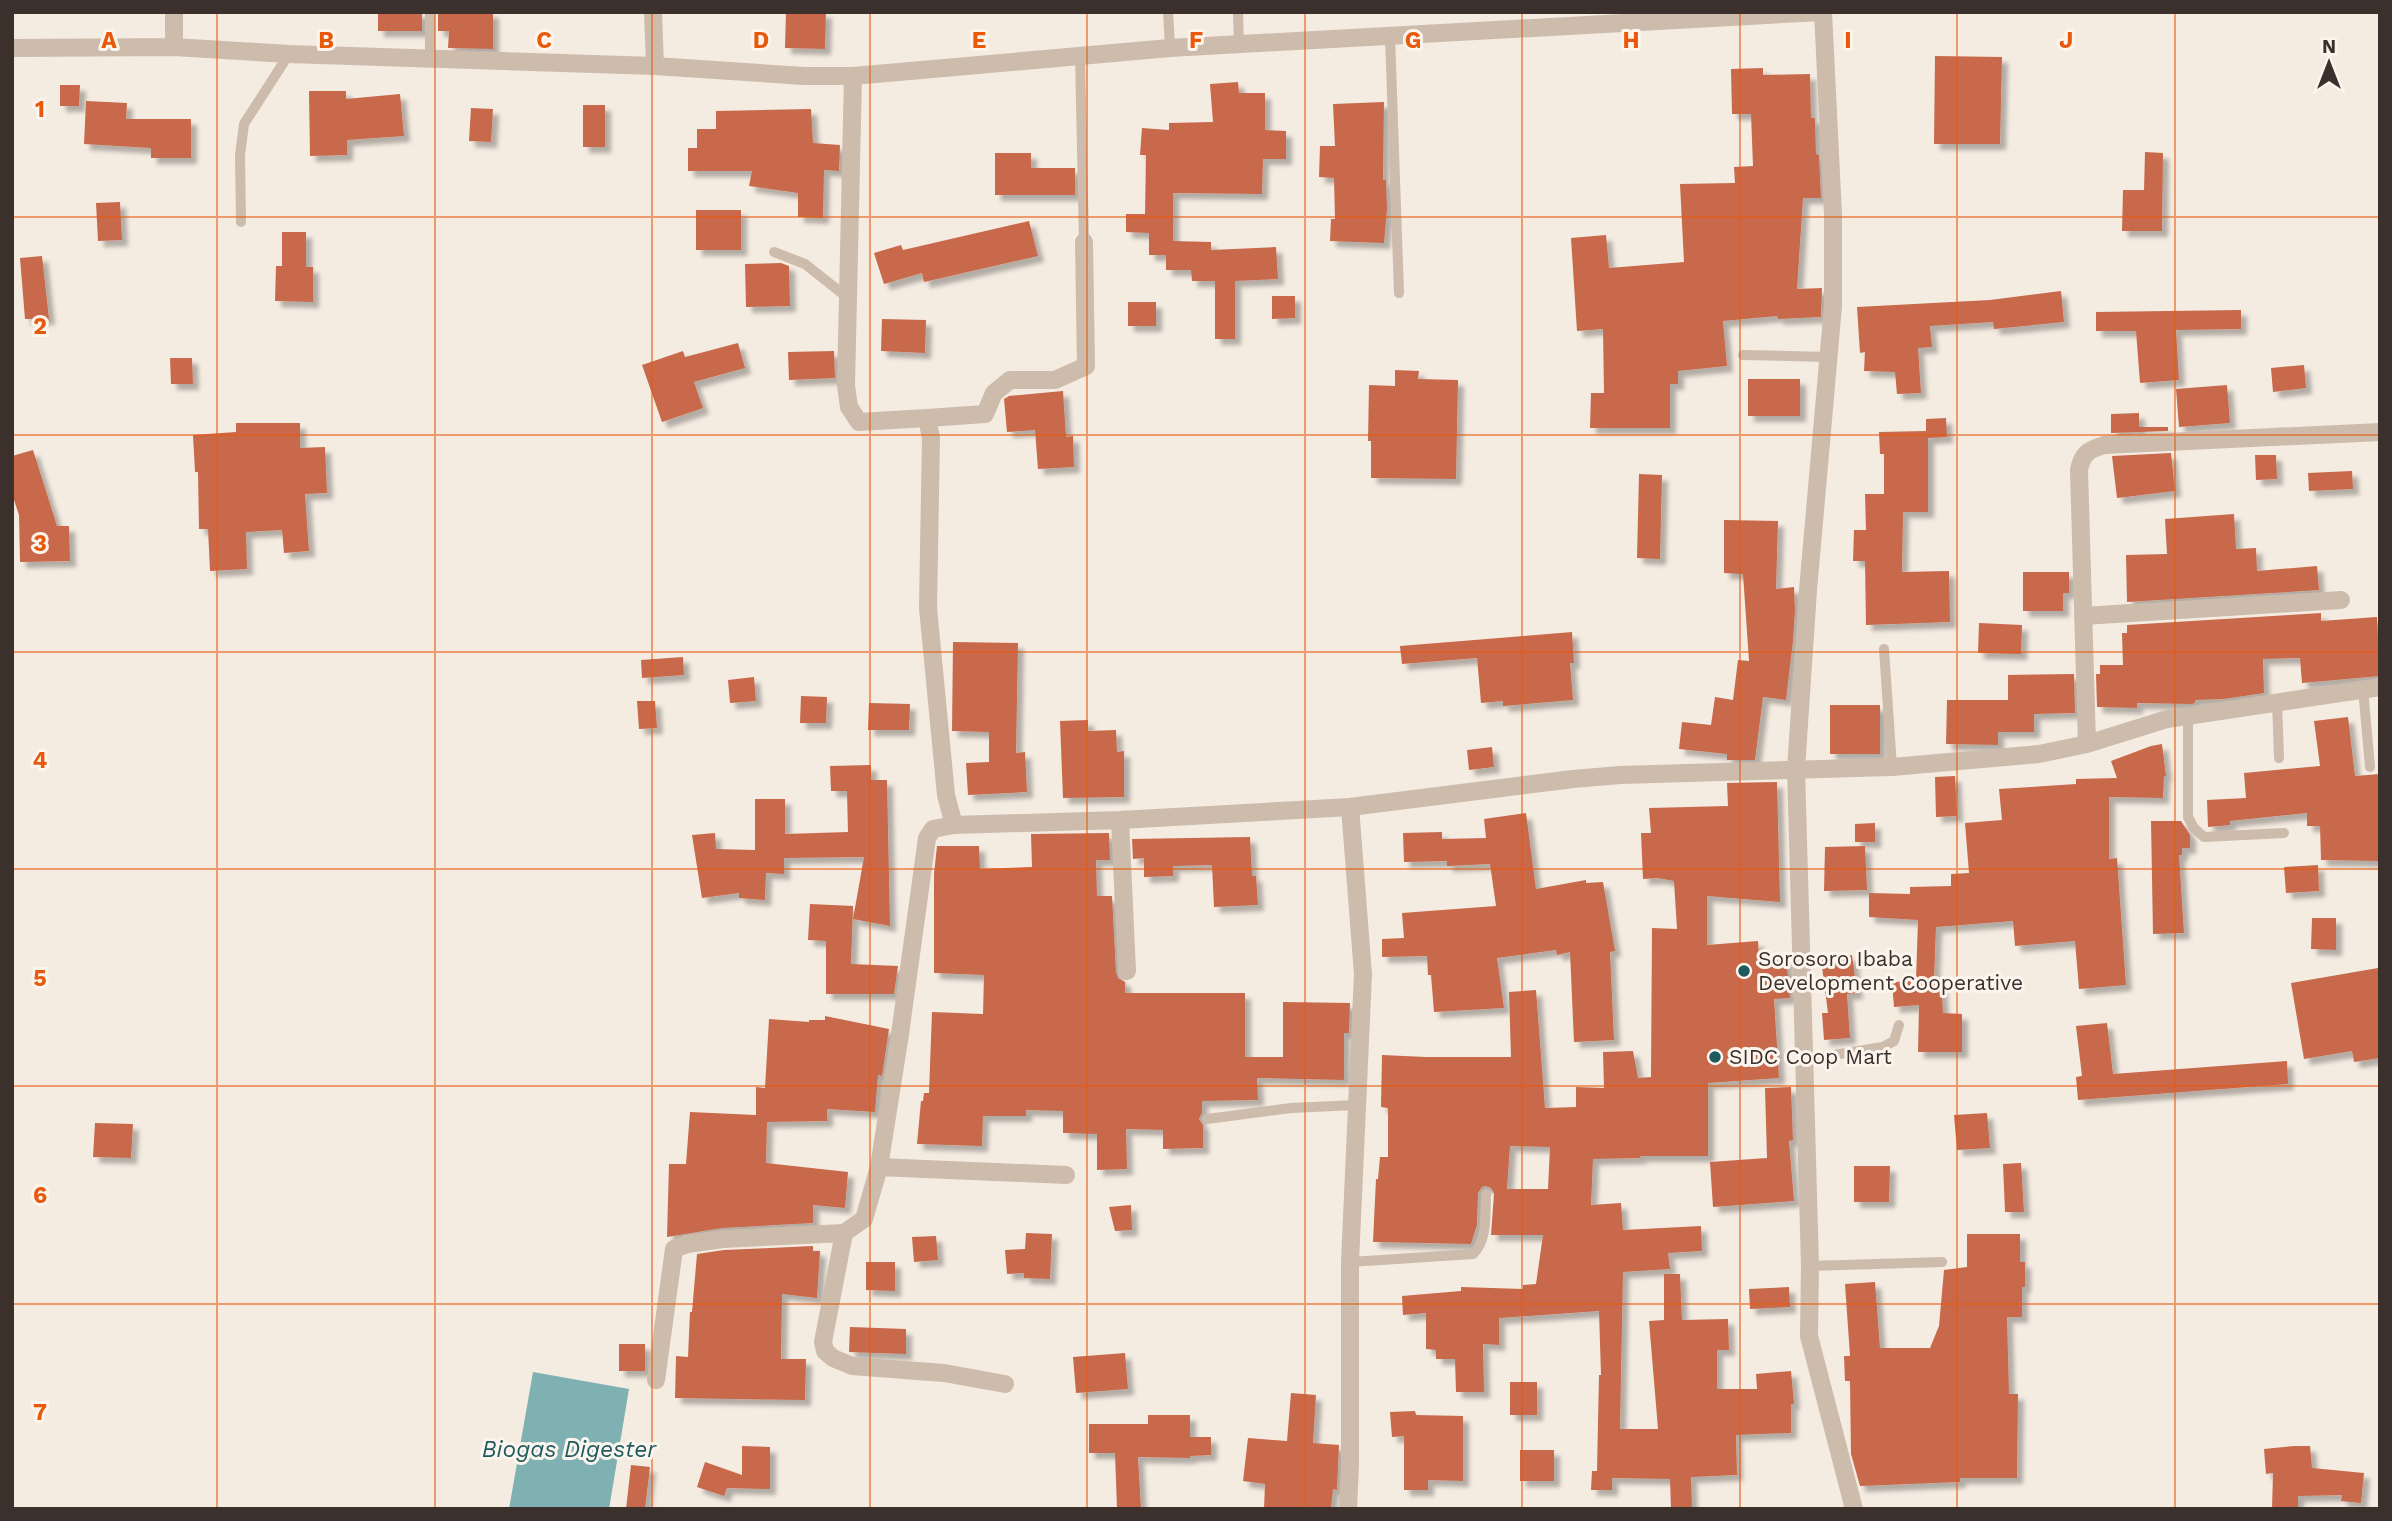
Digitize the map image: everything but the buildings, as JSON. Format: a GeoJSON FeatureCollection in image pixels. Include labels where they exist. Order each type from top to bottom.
{"type":"FeatureCollection","features":[{"type":"Feature","properties":{"kind":"street"},"geometry":{"type":"LineString","coordinates":[[174,12],[174,47]]}},
{"type":"Feature","properties":{"kind":"street"},"geometry":{"type":"LineString","coordinates":[[653,12],[655,66]]}},
{"type":"Feature","properties":{"kind":"street"},"geometry":{"type":"LineString","coordinates":[[12,48],[174,47],[853,76],[1170,48],[1821,12],[1833,215],[1833,306],[1808,590],[1796,769],[1802,1060],[1810,1266],[1809,1336],[1854,1509]]}},
{"type":"Feature","properties":{"kind":"street"},"geometry":{"type":"LineString","coordinates":[[853,76],[846,385],[849,407],[859,422],[985,414],[994,393],[1010,380],[1055,380],[1086,366],[1084,242]]}},
{"type":"Feature","properties":{"kind":"street"},"geometry":{"type":"LineString","coordinates":[[928,418],[928,608],[946,795],[954,825]]}},
{"type":"Feature","properties":{"kind":"street"},"geometry":{"type":"LineString","coordinates":[[2087,744],[2079,470],[2081,459],[2087,452],[2104,445],[2380,432]]}},
{"type":"Feature","properties":{"kind":"street"},"geometry":{"type":"LineString","coordinates":[[2082,616],[2341,600]]}},
{"type":"Feature","properties":{"kind":"street"},"geometry":{"type":"LineString","coordinates":[[656,1380],[674,1249],[687,1244],[723,1239],[844,1233],[864,1219],[879,1167],[927,838],[933,829],[954,825],[1120,820],[1350,807],[1573,779],[1892,767],[2039,754],[2087,744],[2167,719],[2371,688]]}},
{"type":"Feature","properties":{"kind":"street"},"geometry":{"type":"LineString","coordinates":[[1348,1509],[1350,1262],[1363,975],[1350,807]]}},
{"type":"Feature","properties":{"kind":"street"},"geometry":{"type":"LineString","coordinates":[[1120,820],[1127,971]]}},
{"type":"Feature","properties":{"kind":"street"},"geometry":{"type":"LineString","coordinates":[[879,1167],[1066,1175]]}},
{"type":"Feature","properties":{"kind":"street"},"geometry":{"type":"LineString","coordinates":[[844,1233],[823,1342],[825,1351],[833,1359],[852,1366],[943,1373],[1005,1384]]}},
{"type":"Feature","properties":{"kind":"lane"},"geometry":{"type":"LineString","coordinates":[[430,12],[430,59]]}},
{"type":"Feature","properties":{"kind":"lane"},"geometry":{"type":"LineString","coordinates":[[1168,12],[1170,48]]}},
{"type":"Feature","properties":{"kind":"lane"},"geometry":{"type":"LineString","coordinates":[[1238,12],[1239,44]]}},
{"type":"Feature","properties":{"kind":"lane"},"geometry":{"type":"LineString","coordinates":[[1390,36],[1398,293]]}},
{"type":"Feature","properties":{"kind":"lane"},"geometry":{"type":"LineString","coordinates":[[241,222],[240,155],[244,124],[289,54]]}},
{"type":"Feature","properties":{"kind":"lane"},"geometry":{"type":"LineString","coordinates":[[1080,56],[1084,242]]}},
{"type":"Feature","properties":{"kind":"lane"},"geometry":{"type":"LineString","coordinates":[[774,251],[804,264],[848,298]]}},
{"type":"Feature","properties":{"kind":"lane"},"geometry":{"type":"LineString","coordinates":[[1743,355],[1829,357]]}},
{"type":"Feature","properties":{"kind":"lane"},"geometry":{"type":"LineString","coordinates":[[1884,649],[1892,767]]}},
{"type":"Feature","properties":{"kind":"lane"},"geometry":{"type":"LineString","coordinates":[[2370,767],[2371,688]]}},
{"type":"Feature","properties":{"kind":"lane"},"geometry":{"type":"LineString","coordinates":[[2277,701],[2279,758]]}},
{"type":"Feature","properties":{"kind":"lane"},"geometry":{"type":"LineString","coordinates":[[2188,716],[2188,817],[2194,828],[2204,837],[2284,834]]}},
{"type":"Feature","properties":{"kind":"lane"},"geometry":{"type":"LineString","coordinates":[[1802,1060],[1883,1047],[1894,1041],[1899,1025]]}},
{"type":"Feature","properties":{"kind":"lane"},"geometry":{"type":"LineString","coordinates":[[1207,1119],[1291,1108],[1356,1105]]}},
{"type":"Feature","properties":{"kind":"lane"},"geometry":{"type":"LineString","coordinates":[[1350,1262],[1473,1254],[1479,1248],[1484,1228],[1486,1194]]}},
{"type":"Feature","properties":{"kind":"lane"},"geometry":{"type":"LineString","coordinates":[[1810,1266],[1942,1262]]}},
{"type":"Feature","properties":{"kind":"water","name":"Biogas Digester"},"geometry":{"type":"Polygon","coordinates":[[[533,1372],[629,1389],[609,1509],[509,1509],[533,1372]]]}},
{"type":"Feature","properties":{"kind":"place","name":"Sorosoro Ibaba Development Cooperative"},"geometry":{"type":"Point","coordinates":[1744,971]}},
{"type":"Feature","properties":{"kind":"place","name":"SIDC Coop Mart"},"geometry":{"type":"Point","coordinates":[1715,1057]}}]}
